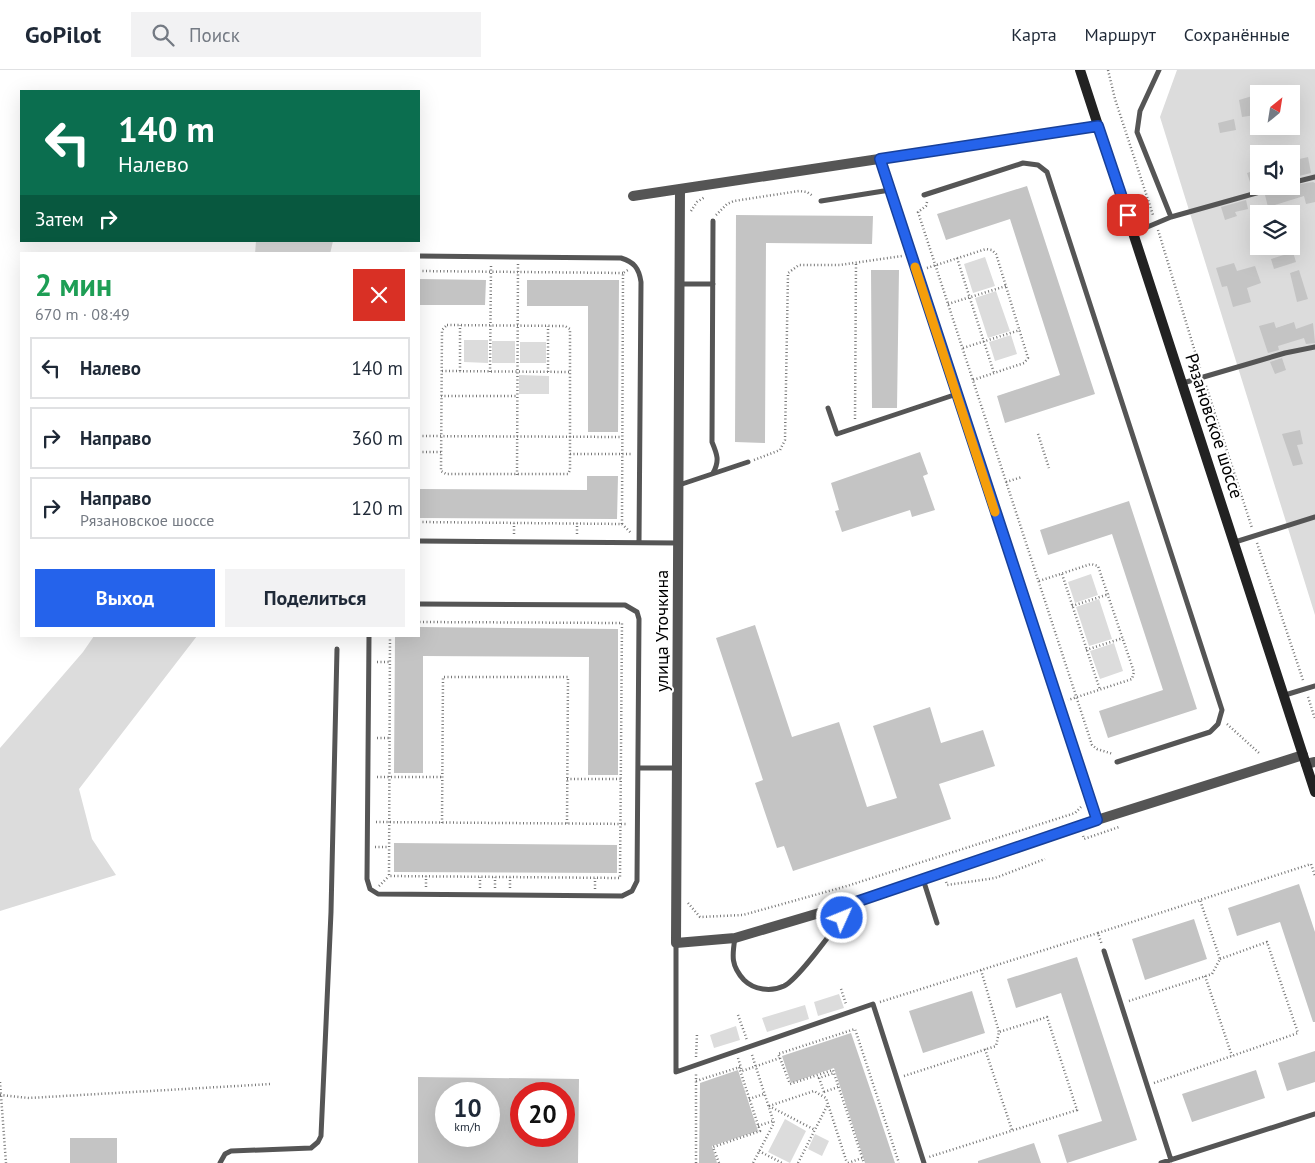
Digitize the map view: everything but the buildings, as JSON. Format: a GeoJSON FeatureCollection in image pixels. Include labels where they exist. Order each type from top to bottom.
{"type":"FeatureCollection","features":[{"type":"Feature","properties":{"kind":"main road","name":"Рязановское шоссе"},"geometry":{"type":"LineString","coordinates":[[1080,70],[1234,542],[1308,760],[1315,792]]}},
{"type":"Feature","properties":{"kind":"street"},"geometry":{"type":"LineString","coordinates":[[633,196],[1098,126]]}},
{"type":"Feature","properties":{"kind":"street"},"geometry":{"type":"LineString","coordinates":[[880,159],[1097,820]]}},
{"type":"Feature","properties":{"kind":"street","name":"улица Уточкина"},"geometry":{"type":"LineString","coordinates":[[676,943],[680,189]]}},
{"type":"Feature","properties":{"kind":"street"},"geometry":{"type":"LineString","coordinates":[[676,943],[735,938],[853,903],[1097,820],[1308,760]]}},
{"type":"Feature","properties":{"kind":"lane"},"geometry":{"type":"LineString","coordinates":[[1159,70],[1140,111],[1137,132],[1171,218]]}},
{"type":"Feature","properties":{"kind":"lane"},"geometry":{"type":"LineString","coordinates":[[924,195],[1023,163],[1038,165],[1047,172],[1222,710],[1221,718],[1210,732],[1117,762]]}},
{"type":"Feature","properties":{"kind":"lane"},"geometry":{"type":"LineString","coordinates":[[1300,181],[1315,177]]}},
{"type":"Feature","properties":{"kind":"lane"},"geometry":{"type":"LineString","coordinates":[[821,201],[890,190]]}},
{"type":"Feature","properties":{"kind":"lane"},"geometry":{"type":"LineString","coordinates":[[1134,233],[1171,218],[1250,195]]}},
{"type":"Feature","properties":{"kind":"lane"},"geometry":{"type":"LineString","coordinates":[[713,222],[712,442],[718,459],[718,466],[713,474]]}},
{"type":"Feature","properties":{"kind":"lane"},"geometry":{"type":"LineString","coordinates":[[420,256],[620,258],[635,265],[640,272],[641,282],[639,542]]}},
{"type":"Feature","properties":{"kind":"lane"},"geometry":{"type":"LineString","coordinates":[[680,284],[713,284]]}},
{"type":"Feature","properties":{"kind":"lane"},"geometry":{"type":"LineString","coordinates":[[1183,384],[1285,353],[1315,347]]}},
{"type":"Feature","properties":{"kind":"lane"},"geometry":{"type":"LineString","coordinates":[[828,408],[837,434],[957,394]]}},
{"type":"Feature","properties":{"kind":"lane"},"geometry":{"type":"LineString","coordinates":[[679,485],[748,462]]}},
{"type":"Feature","properties":{"kind":"lane"},"geometry":{"type":"LineString","coordinates":[[1234,542],[1315,517]]}},
{"type":"Feature","properties":{"kind":"lane"},"geometry":{"type":"LineString","coordinates":[[420,540],[678,543]]}},
{"type":"Feature","properties":{"kind":"lane"},"geometry":{"type":"LineString","coordinates":[[368,637],[368,884],[378,894],[622,896],[632,890],[637,881],[638,824],[639,619],[634,609],[625,605],[420,604]]}},
{"type":"Feature","properties":{"kind":"lane"},"geometry":{"type":"LineString","coordinates":[[220,1163],[225,1154],[231,1151],[310,1148],[318,1142],[321,1136],[331,912],[337,649]]}},
{"type":"Feature","properties":{"kind":"lane"},"geometry":{"type":"LineString","coordinates":[[1285,695],[1315,686]]}},
{"type":"Feature","properties":{"kind":"lane"},"geometry":{"type":"LineString","coordinates":[[638,768],[677,768]]}},
{"type":"Feature","properties":{"kind":"lane"},"geometry":{"type":"LineString","coordinates":[[923,880],[937,923]]}},
{"type":"Feature","properties":{"kind":"lane"},"geometry":{"type":"LineString","coordinates":[[735,938],[731,958],[735,971],[750,985],[765,990],[784,986],[796,975],[853,903]]}},
{"type":"Feature","properties":{"kind":"lane","name":"улица Уточкина"},"geometry":{"type":"LineString","coordinates":[[676,943],[676,1072],[696,1065]]}},
{"type":"Feature","properties":{"kind":"lane"},"geometry":{"type":"LineString","coordinates":[[1104,951],[1171,1160]]}},
{"type":"Feature","properties":{"kind":"lane"},"geometry":{"type":"LineString","coordinates":[[696,1065],[873,1004],[924,1161]]}},
{"type":"Feature","properties":{"kind":"lane"},"geometry":{"type":"LineString","coordinates":[[1161,1163],[1315,1114]]}},
{"type":"Feature","properties":{"kind":"path"},"geometry":{"type":"LineString","coordinates":[[1108,70],[1115,99],[1153,215]]}},
{"type":"Feature","properties":{"kind":"path"},"geometry":{"type":"LineString","coordinates":[[713,222],[721,209],[734,201],[799,191],[807,192],[821,201]]}},
{"type":"Feature","properties":{"kind":"path"},"geometry":{"type":"LineString","coordinates":[[690,214],[697,202],[708,196]]}},
{"type":"Feature","properties":{"kind":"path"},"geometry":{"type":"LineString","coordinates":[[919,210],[1092,745],[1097,749],[1112,753],[1117,762]]}},
{"type":"Feature","properties":{"kind":"path"},"geometry":{"type":"LineString","coordinates":[[1158,229],[1203,377],[1303,680]]}},
{"type":"Feature","properties":{"kind":"path"},"geometry":{"type":"LineString","coordinates":[[926,268],[986,249],[992,250],[1028,354],[1027,361],[973,380]]}},
{"type":"Feature","properties":{"kind":"path"},"geometry":{"type":"LineString","coordinates":[[748,462],[776,452],[783,447],[786,440],[788,273],[799,265],[840,265],[911,255]]}},
{"type":"Feature","properties":{"kind":"path"},"geometry":{"type":"LineString","coordinates":[[490,372],[491,257]]}},
{"type":"Feature","properties":{"kind":"path"},"geometry":{"type":"LineString","coordinates":[[517,475],[518,257]]}},
{"type":"Feature","properties":{"kind":"path"},"geometry":{"type":"LineString","coordinates":[[957,258],[994,373]]}},
{"type":"Feature","properties":{"kind":"path"},"geometry":{"type":"LineString","coordinates":[[855,428],[856,263]]}},
{"type":"Feature","properties":{"kind":"path"},"geometry":{"type":"LineString","coordinates":[[420,271],[623,273],[635,265]]}},
{"type":"Feature","properties":{"kind":"path"},"geometry":{"type":"LineString","coordinates":[[623,273],[622,524],[639,542]]}},
{"type":"Feature","properties":{"kind":"path"},"geometry":{"type":"LineString","coordinates":[[948,304],[1006,286]]}},
{"type":"Feature","properties":{"kind":"path"},"geometry":{"type":"LineString","coordinates":[[444,325],[460,325],[565,326],[570,329],[570,470],[566,475],[446,474],[441,469],[442,328],[444,325]]}},
{"type":"Feature","properties":{"kind":"path"},"geometry":{"type":"LineString","coordinates":[[460,325],[460,372]]}},
{"type":"Feature","properties":{"kind":"path"},"geometry":{"type":"LineString","coordinates":[[548,326],[548,372]]}},
{"type":"Feature","properties":{"kind":"path"},"geometry":{"type":"LineString","coordinates":[[963,348],[1020,330]]}},
{"type":"Feature","properties":{"kind":"path"},"geometry":{"type":"LineString","coordinates":[[441,371],[570,372]]}},
{"type":"Feature","properties":{"kind":"path"},"geometry":{"type":"LineString","coordinates":[[441,396],[518,396]]}},
{"type":"Feature","properties":{"kind":"path"},"geometry":{"type":"LineString","coordinates":[[1038,434],[1049,468]]}},
{"type":"Feature","properties":{"kind":"path"},"geometry":{"type":"LineString","coordinates":[[420,436],[622,437]]}},
{"type":"Feature","properties":{"kind":"path"},"geometry":{"type":"LineString","coordinates":[[420,452],[441,452]]}},
{"type":"Feature","properties":{"kind":"path"},"geometry":{"type":"LineString","coordinates":[[570,454],[622,454]]}},
{"type":"Feature","properties":{"kind":"path"},"geometry":{"type":"LineString","coordinates":[[1006,482],[1022,477]]}},
{"type":"Feature","properties":{"kind":"path"},"geometry":{"type":"LineString","coordinates":[[420,522],[622,524]]}},
{"type":"Feature","properties":{"kind":"path"},"geometry":{"type":"LineString","coordinates":[[1039,581],[1094,564],[1101,569],[1134,676],[1129,680],[1067,700]]}},
{"type":"Feature","properties":{"kind":"path"},"geometry":{"type":"LineString","coordinates":[[1062,574],[1100,690]]}},
{"type":"Feature","properties":{"kind":"path"},"geometry":{"type":"LineString","coordinates":[[1072,606],[1109,594]]}},
{"type":"Feature","properties":{"kind":"path"},"geometry":{"type":"LineString","coordinates":[[390,637],[389,876],[620,878],[622,623],[420,622]]}},
{"type":"Feature","properties":{"kind":"path"},"geometry":{"type":"LineString","coordinates":[[1086,650],[1123,638]]}},
{"type":"Feature","properties":{"kind":"path"},"geometry":{"type":"LineString","coordinates":[[368,662],[390,662]]}},
{"type":"Feature","properties":{"kind":"path"},"geometry":{"type":"LineString","coordinates":[[442,823],[443,677],[568,677],[567,824]]}},
{"type":"Feature","properties":{"kind":"path"},"geometry":{"type":"LineString","coordinates":[[1308,697],[1315,719]]}},
{"type":"Feature","properties":{"kind":"path"},"geometry":{"type":"LineString","coordinates":[[1221,718],[1259,753]]}},
{"type":"Feature","properties":{"kind":"path"},"geometry":{"type":"LineString","coordinates":[[368,738],[389,738]]}},
{"type":"Feature","properties":{"kind":"path"},"geometry":{"type":"LineString","coordinates":[[368,776],[443,777]]}},
{"type":"Feature","properties":{"kind":"path"},"geometry":{"type":"LineString","coordinates":[[567,779],[621,779]]}},
{"type":"Feature","properties":{"kind":"path"},"geometry":{"type":"LineString","coordinates":[[700,917],[743,915],[938,857],[1075,813],[1080,807],[1081,800]]}},
{"type":"Feature","properties":{"kind":"path"},"geometry":{"type":"LineString","coordinates":[[367,822],[638,824]]}},
{"type":"Feature","properties":{"kind":"path"},"geometry":{"type":"LineString","coordinates":[[367,847],[389,847]]}},
{"type":"Feature","properties":{"kind":"path"},"geometry":{"type":"LineString","coordinates":[[938,857],[947,885],[995,878],[1044,859]]}},
{"type":"Feature","properties":{"kind":"path"},"geometry":{"type":"LineString","coordinates":[[873,1004],[1311,864],[1315,876]]}},
{"type":"Feature","properties":{"kind":"path"},"geometry":{"type":"LineString","coordinates":[[1200,900],[1220,958]]}},
{"type":"Feature","properties":{"kind":"path"},"geometry":{"type":"LineString","coordinates":[[1098,932],[1104,951]]}},
{"type":"Feature","properties":{"kind":"path"},"geometry":{"type":"LineString","coordinates":[[1121,1004],[1212,974],[1220,958],[1267,942],[1298,1033],[1147,1085]]}},
{"type":"Feature","properties":{"kind":"path"},"geometry":{"type":"LineString","coordinates":[[897,1078],[996,1046],[999,1032],[981,970]]}},
{"type":"Feature","properties":{"kind":"path"},"geometry":{"type":"LineString","coordinates":[[1205,976],[1232,1056]]}},
{"type":"Feature","properties":{"kind":"path"},"geometry":{"type":"LineString","coordinates":[[738,1015],[774,1121],[753,1163]]}},
{"type":"Feature","properties":{"kind":"path"},"geometry":{"type":"LineString","coordinates":[[924,1161],[1012,1130],[1077,1110],[1047,1017],[999,1032]]}},
{"type":"Feature","properties":{"kind":"path"},"geometry":{"type":"LineString","coordinates":[[864,1163],[833,1070],[790,1084],[778,1054],[855,1029],[899,1163]]}},
{"type":"Feature","properties":{"kind":"path"},"geometry":{"type":"LineString","coordinates":[[696,1163],[697,1034]]}},
{"type":"Feature","properties":{"kind":"path"},"geometry":{"type":"LineString","coordinates":[[985,1050],[1012,1130]]}},
{"type":"Feature","properties":{"kind":"path"},"geometry":{"type":"LineString","coordinates":[[719,1163],[713,1146],[760,1131],[735,1052]]}},
{"type":"Feature","properties":{"kind":"path"},"geometry":{"type":"LineString","coordinates":[[739,1067],[742,1071],[780,1058]]}},
{"type":"Feature","properties":{"kind":"path"},"geometry":{"type":"LineString","coordinates":[[696,1081],[739,1067]]}},
{"type":"Feature","properties":{"kind":"path"},"geometry":{"type":"LineString","coordinates":[[834,1073],[819,1078],[822,1092],[826,1098],[847,1163],[862,1158]]}},
{"type":"Feature","properties":{"kind":"path"},"geometry":{"type":"LineString","coordinates":[[0,1082],[6,1163]]}},
{"type":"Feature","properties":{"kind":"path"},"geometry":{"type":"LineString","coordinates":[[1,1096],[29,1098],[271,1084]]}},
{"type":"Feature","properties":{"kind":"path"},"geometry":{"type":"LineString","coordinates":[[769,1106],[814,1091],[822,1092],[839,1087]]}},
{"type":"Feature","properties":{"kind":"path"},"geometry":{"type":"LineString","coordinates":[[749,1099],[765,1094]]}},
{"type":"Feature","properties":{"kind":"path"},"geometry":{"type":"LineString","coordinates":[[798,1163],[828,1104]]}},
{"type":"Feature","properties":{"kind":"path"},"geometry":{"type":"LineString","coordinates":[[769,1106],[815,1130]]}},
{"type":"Feature","properties":{"kind":"path"},"geometry":{"type":"LineString","coordinates":[[758,1126],[774,1121]]}},
{"type":"Feature","properties":{"kind":"path"},"geometry":{"type":"LineString","coordinates":[[760,1151],[782,1163]]}},
{"type":"Feature","properties":{"kind":"shaded area"},"geometry":{"type":"Polygon","coordinates":[[[1177,70],[1315,70],[1315,615],[1160,117],[1177,70]]]}},
{"type":"Feature","properties":{"kind":"shaded area"},"geometry":{"type":"Polygon","coordinates":[[[256,242],[333,242],[330,252],[255,252],[256,242]]]}},
{"type":"Feature","properties":{"kind":"shaded area"},"geometry":{"type":"Polygon","coordinates":[[[985,257],[995,286],[973,293],[964,264],[985,257]]]}},
{"type":"Feature","properties":{"kind":"shaded area"},"geometry":{"type":"Polygon","coordinates":[[[996,291],[1010,331],[988,338],[975,298],[996,291]]]}},
{"type":"Feature","properties":{"kind":"shaded area"},"geometry":{"type":"Polygon","coordinates":[[[1011,335],[1017,354],[995,361],[989,342],[1011,335]]]}},
{"type":"Feature","properties":{"kind":"shaded area"},"geometry":{"type":"Polygon","coordinates":[[[464,340],[488,340],[488,363],[464,362],[464,340]]]}},
{"type":"Feature","properties":{"kind":"shaded area"},"geometry":{"type":"Polygon","coordinates":[[[492,341],[515,341],[515,363],[492,363],[492,341]]]}},
{"type":"Feature","properties":{"kind":"shaded area"},"geometry":{"type":"Polygon","coordinates":[[[520,342],[546,342],[546,363],[520,363],[520,342]]]}},
{"type":"Feature","properties":{"kind":"shaded area"},"geometry":{"type":"Polygon","coordinates":[[[519,375],[549,376],[549,394],[519,394],[519,375]]]}},
{"type":"Feature","properties":{"kind":"shaded area"},"geometry":{"type":"Polygon","coordinates":[[[1091,574],[1098,595],[1075,603],[1068,582],[1091,574]]]}},
{"type":"Feature","properties":{"kind":"shaded area"},"geometry":{"type":"Polygon","coordinates":[[[1099,599],[1112,639],[1089,646],[1076,607],[1099,599]]]}},
{"type":"Feature","properties":{"kind":"shaded area"},"geometry":{"type":"Polygon","coordinates":[[[93,637],[196,637],[79,789],[92,839],[116,875],[0,911],[0,748],[83,652],[93,637]]]}},
{"type":"Feature","properties":{"kind":"shaded area"},"geometry":{"type":"Polygon","coordinates":[[[1114,643],[1123,671],[1100,679],[1090,651],[1114,643]]]}},
{"type":"Feature","properties":{"kind":"shaded area"},"geometry":{"type":"Polygon","coordinates":[[[839,994],[844,1008],[818,1016],[814,1002],[839,994]]]}},
{"type":"Feature","properties":{"kind":"shaded area"},"geometry":{"type":"Polygon","coordinates":[[[805,1005],[809,1019],[767,1032],[762,1018],[805,1005]]]}},
{"type":"Feature","properties":{"kind":"shaded area"},"geometry":{"type":"Polygon","coordinates":[[[736,1026],[740,1040],[714,1048],[710,1035],[736,1026]]]}},
{"type":"Feature","properties":{"kind":"shaded area"},"geometry":{"type":"Polygon","coordinates":[[[785,1119],[806,1131],[790,1163],[768,1152],[785,1119]]]}},
{"type":"Feature","properties":{"kind":"shaded area"},"geometry":{"type":"Polygon","coordinates":[[[815,1134],[829,1141],[822,1156],[808,1149],[815,1134]]]}},
{"type":"Feature","properties":{"kind":"slow traffic"},"geometry":{"type":"LineString","coordinates":[[915,267],[995,512]]}},
{"type":"Feature","properties":{"kind":"route"},"geometry":{"type":"LineString","coordinates":[[842,918],[853,903],[1097,820],[880,159],[1098,126],[1128,215]]}}]}
